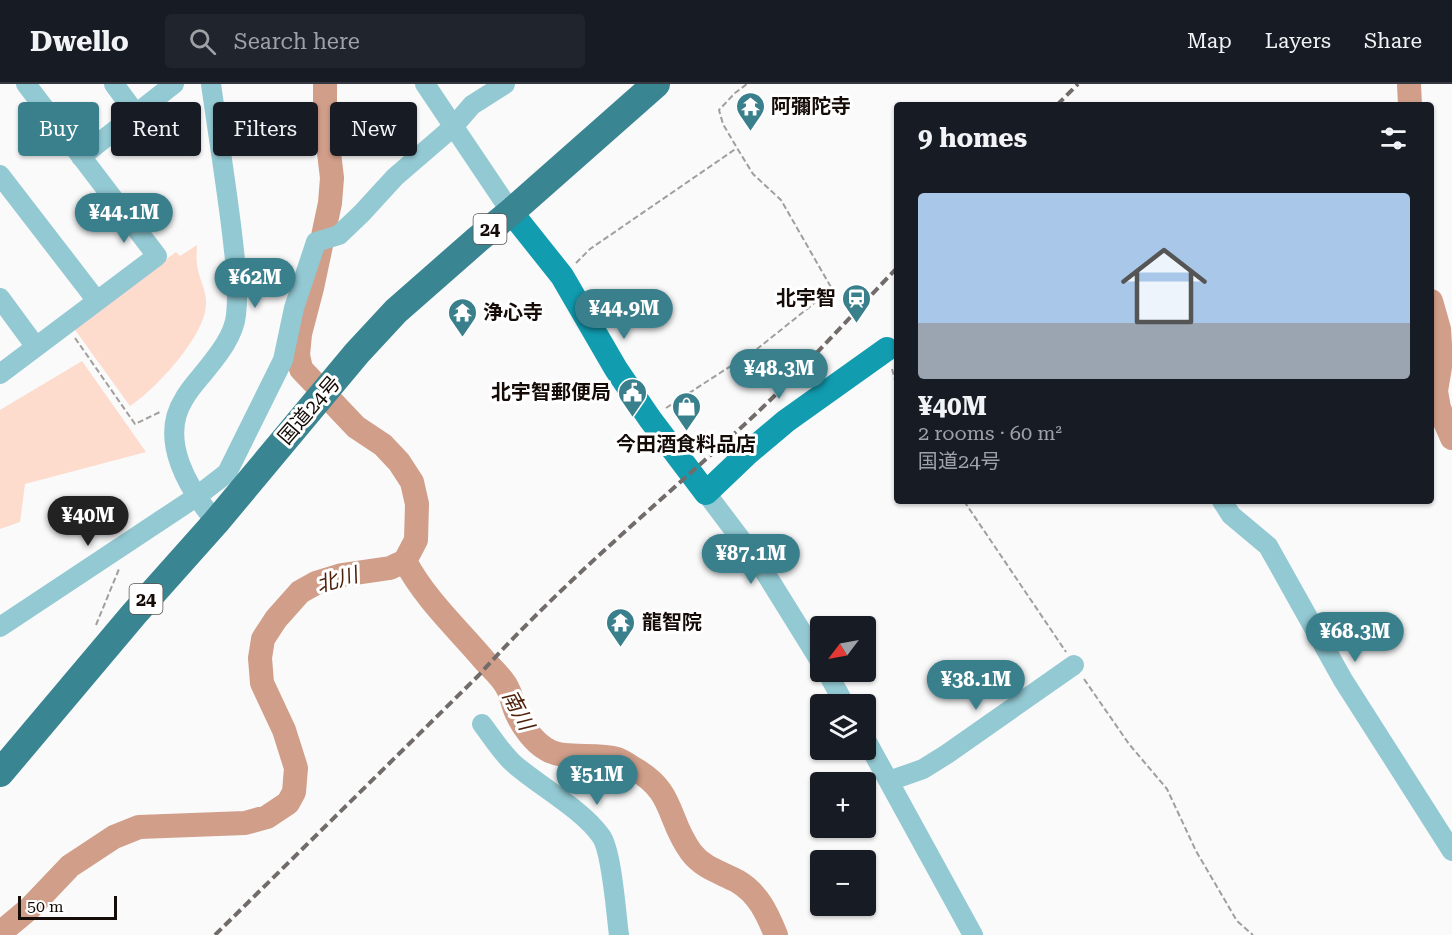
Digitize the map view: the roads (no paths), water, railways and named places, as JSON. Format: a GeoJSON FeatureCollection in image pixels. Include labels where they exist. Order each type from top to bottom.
{"type":"FeatureCollection","features":[{"type":"Feature","properties":{"kind":"highway","name":"国道24号"},"geometry":{"type":"LineString","coordinates":[[0,773],[127,621],[216,522],[396,311],[511,213],[656,84]]}},
{"type":"Feature","properties":{"kind":"main road"},"geometry":{"type":"LineString","coordinates":[[511,213],[562,276],[616,369],[650,419],[706,493],[786,421],[892,345]]}},
{"type":"Feature","properties":{"kind":"street"},"geometry":{"type":"LineString","coordinates":[[0,374],[157,256],[26,84]]}},
{"type":"Feature","properties":{"kind":"street"},"geometry":{"type":"LineString","coordinates":[[114,84],[127,102]]}},
{"type":"Feature","properties":{"kind":"street"},"geometry":{"type":"LineString","coordinates":[[151,102],[174,84]]}},
{"type":"Feature","properties":{"kind":"street"},"geometry":{"type":"LineString","coordinates":[[211,84],[228,195],[238,287],[236,318],[228,340],[183,400],[174,423],[174,445],[196,497],[216,522]]}},
{"type":"Feature","properties":{"kind":"street"},"geometry":{"type":"LineString","coordinates":[[425,84],[511,213]]}},
{"type":"Feature","properties":{"kind":"street"},"geometry":{"type":"LineString","coordinates":[[0,627],[196,497],[227,473],[283,360],[294,308],[316,242],[339,235],[395,177],[453,127],[472,105],[505,84]]}},
{"type":"Feature","properties":{"kind":"street"},"geometry":{"type":"LineString","coordinates":[[81,157],[111,134]]}},
{"type":"Feature","properties":{"kind":"street"},"geometry":{"type":"LineString","coordinates":[[0,175],[97,301]]}},
{"type":"Feature","properties":{"kind":"street"},"geometry":{"type":"LineString","coordinates":[[0,298],[36,347]]}},
{"type":"Feature","properties":{"kind":"street"},"geometry":{"type":"LineString","coordinates":[[706,493],[760,566],[810,645]]}},
{"type":"Feature","properties":{"kind":"street"},"geometry":{"type":"LineString","coordinates":[[1224,504],[1231,515],[1268,546],[1343,680],[1452,851]]}},
{"type":"Feature","properties":{"kind":"street"},"geometry":{"type":"LineString","coordinates":[[889,781],[923,769],[947,754],[1074,665]]}},
{"type":"Feature","properties":{"kind":"street"},"geometry":{"type":"LineString","coordinates":[[482,724],[502,752],[582,817],[602,837],[608,852],[619,935]]}},
{"type":"Feature","properties":{"kind":"street"},"geometry":{"type":"LineString","coordinates":[[876,758],[973,935]]}},
{"type":"Feature","properties":{"kind":"waterway","name":"北川"},"geometry":{"type":"LineString","coordinates":[[0,933],[30,908],[70,866],[114,837],[139,827],[245,823],[267,817],[288,803],[294,792],[296,768],[284,730],[262,683],[260,658],[263,639],[276,619],[300,592],[316,583],[342,575],[390,568],[405,561],[416,540],[417,504],[412,482],[399,462],[383,445],[356,427],[301,369],[298,355],[300,334],[330,203],[332,178],[325,119],[325,84]]}},
{"type":"Feature","properties":{"kind":"waterway"},"geometry":{"type":"LineString","coordinates":[[1409,84],[1410,102]]}},
{"type":"Feature","properties":{"kind":"waterway"},"geometry":{"type":"LineString","coordinates":[[1434,312],[1439,329],[1441,361],[1436,391],[1439,408],[1452,438]]}},
{"type":"Feature","properties":{"kind":"waterway","name":"南川"},"geometry":{"type":"LineString","coordinates":[[405,561],[432,601],[503,681],[519,719],[533,738],[553,753],[617,759],[647,777],[664,796],[677,828],[691,852],[706,866],[737,881],[751,891],[765,911],[776,935]]}},
{"type":"Feature","properties":{"kind":"railway"},"geometry":{"type":"LineString","coordinates":[[1060,102],[1078,84]]}},
{"type":"Feature","properties":{"kind":"railway"},"geometry":{"type":"LineString","coordinates":[[215,935],[571,581],[776,394],[894,271]]}},
{"type":"Feature","properties":{"kind":"place","name":"阿彌陀寺"},"geometry":{"type":"Point","coordinates":[750,132]}},
{"type":"Feature","properties":{"kind":"place","name":"北宇智"},"geometry":{"type":"Point","coordinates":[857,324]}},
{"type":"Feature","properties":{"kind":"place","name":"浄心寺"},"geometry":{"type":"Point","coordinates":[462,338]}},
{"type":"Feature","properties":{"kind":"place","name":"北宇智郵便局"},"geometry":{"type":"Point","coordinates":[632,418]}},
{"type":"Feature","properties":{"kind":"place","name":"今田酒食料品店"},"geometry":{"type":"Point","coordinates":[686,432]}},
{"type":"Feature","properties":{"kind":"place","name":"龍智院"},"geometry":{"type":"Point","coordinates":[621,648]}}]}
